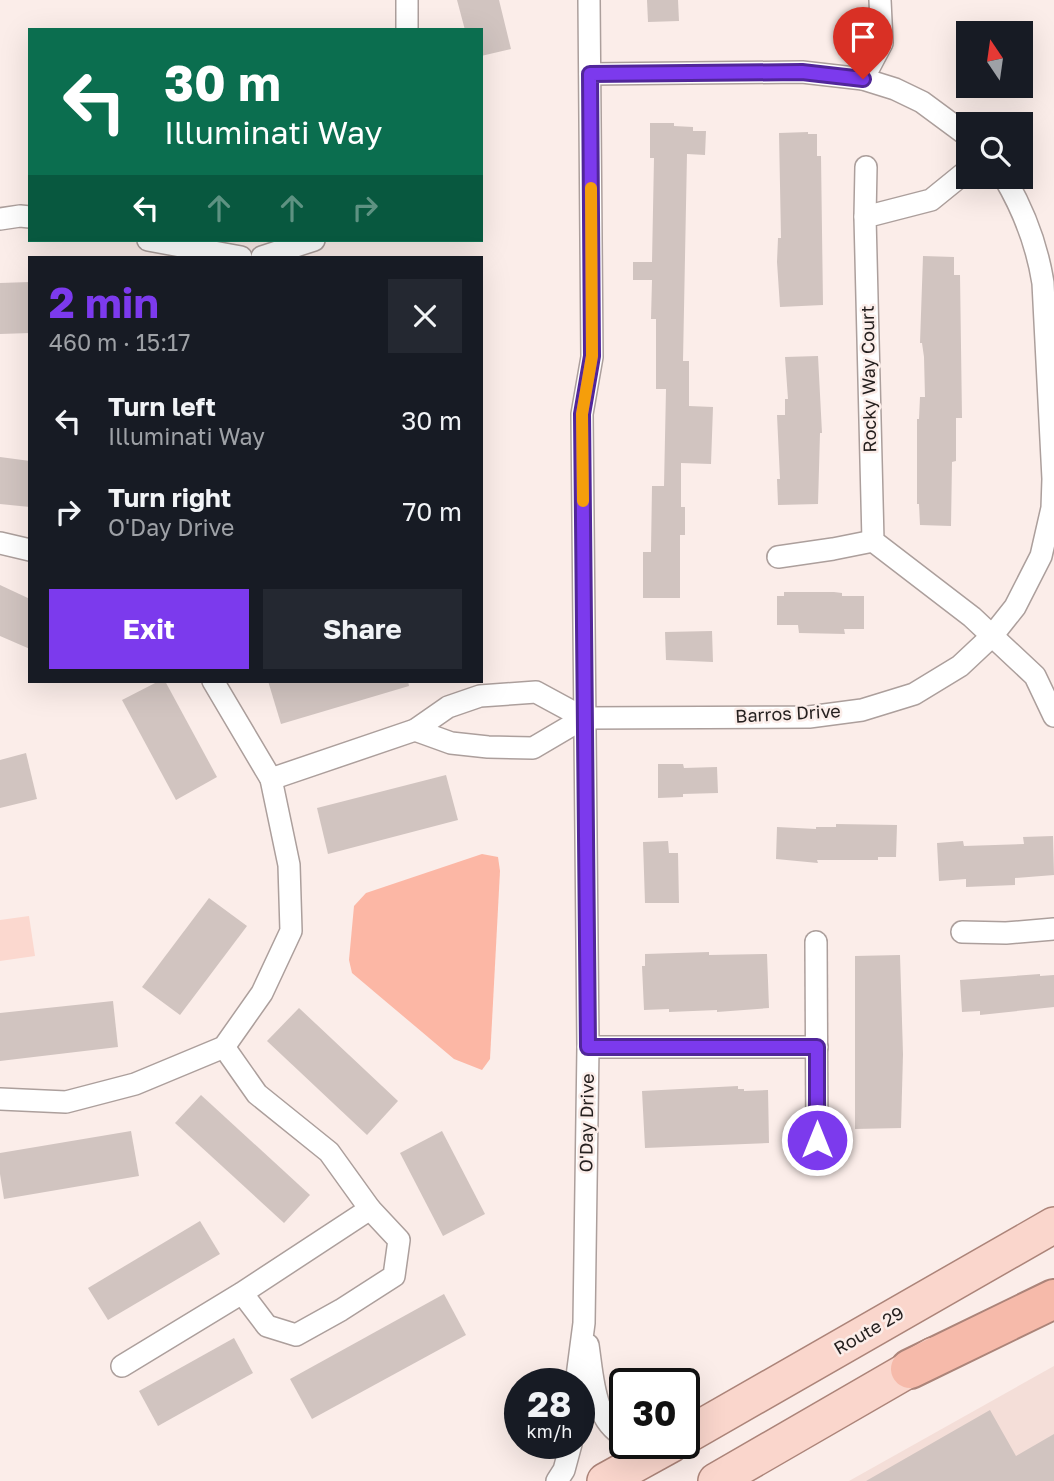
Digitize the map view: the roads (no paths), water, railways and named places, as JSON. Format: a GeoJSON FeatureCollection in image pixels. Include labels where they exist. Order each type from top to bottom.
{"type":"FeatureCollection","features":[{"type":"Feature","properties":{"kind":"highway"},"geometry":{"type":"LineString","coordinates":[[910,1369],[1054,1299]]}},
{"type":"Feature","properties":{"kind":"main road","name":"Route 29"},"geometry":{"type":"LineString","coordinates":[[700,1428],[1054,1225]]}},
{"type":"Feature","properties":{"kind":"main road"},"geometry":{"type":"LineString","coordinates":[[716,1481],[1054,1284]]}},
{"type":"Feature","properties":{"kind":"main road"},"geometry":{"type":"LineString","coordinates":[[605,1481],[644,1459]]}},
{"type":"Feature","properties":{"kind":"street"},"geometry":{"type":"LineString","coordinates":[[407,0],[407,28]]}},
{"type":"Feature","properties":{"kind":"street","name":"O'Day Drive"},"geometry":{"type":"LineString","coordinates":[[578,1368],[584,1323],[588,1047],[582,414],[592,356],[589,0]]}},
{"type":"Feature","properties":{"kind":"street"},"geometry":{"type":"LineString","coordinates":[[863,79],[882,43],[880,0]]}},
{"type":"Feature","properties":{"kind":"street"},"geometry":{"type":"LineString","coordinates":[[590,74],[802,72],[863,79],[895,89],[922,102],[956,127]]}},
{"type":"Feature","properties":{"kind":"street","name":"Rocky Way Court"},"geometry":{"type":"LineString","coordinates":[[866,167],[873,541]]}},
{"type":"Feature","properties":{"kind":"street"},"geometry":{"type":"LineString","coordinates":[[865,217],[931,201],[956,180]]}},
{"type":"Feature","properties":{"kind":"street","name":"Barros Drive"},"geometry":{"type":"LineString","coordinates":[[584,718],[809,717],[862,710],[914,694],[943,678],[992,636],[1015,607],[1041,556],[1052,508],[1053,479],[1041,272],[1020,205],[1011,189]]}},
{"type":"Feature","properties":{"kind":"street"},"geometry":{"type":"LineString","coordinates":[[0,219],[28,217]]}},
{"type":"Feature","properties":{"kind":"street"},"geometry":{"type":"LineString","coordinates":[[159,242],[236,256]]}},
{"type":"Feature","properties":{"kind":"street"},"geometry":{"type":"LineString","coordinates":[[265,256],[308,242]]}},
{"type":"Feature","properties":{"kind":"street"},"geometry":{"type":"LineString","coordinates":[[778,557],[833,550],[873,541],[972,617],[1035,676],[1054,716]]}},
{"type":"Feature","properties":{"kind":"street"},"geometry":{"type":"LineString","coordinates":[[0,543],[28,550]]}},
{"type":"Feature","properties":{"kind":"street"},"geometry":{"type":"LineString","coordinates":[[0,1099],[66,1102],[135,1084],[224,1047],[262,993],[291,931],[289,865],[271,779],[214,683]]}},
{"type":"Feature","properties":{"kind":"street"},"geometry":{"type":"LineString","coordinates":[[271,779],[415,730],[449,707],[480,696],[536,692],[584,718]]}},
{"type":"Feature","properties":{"kind":"street"},"geometry":{"type":"LineString","coordinates":[[415,730],[452,743],[533,748],[584,718]]}},
{"type":"Feature","properties":{"kind":"street"},"geometry":{"type":"LineString","coordinates":[[962,932],[1006,933],[1054,929]]}},
{"type":"Feature","properties":{"kind":"street"},"geometry":{"type":"LineString","coordinates":[[816,942],[817,1140]]}},
{"type":"Feature","properties":{"kind":"street"},"geometry":{"type":"LineString","coordinates":[[224,1047],[257,1094],[329,1152],[370,1209],[399,1240],[394,1276],[296,1335],[267,1326],[242,1293]]}},
{"type":"Feature","properties":{"kind":"street"},"geometry":{"type":"LineString","coordinates":[[588,1047],[817,1047]]}},
{"type":"Feature","properties":{"kind":"street"},"geometry":{"type":"LineString","coordinates":[[122,1366],[242,1293],[370,1209]]}},
{"type":"Feature","properties":{"kind":"street","name":"O'Day Drive"},"geometry":{"type":"LineString","coordinates":[[584,1323],[598,1406],[609,1423]]}},
{"type":"Feature","properties":{"kind":"street"},"geometry":{"type":"LineString","coordinates":[[556,1481],[564,1470],[567,1459]]}}]}
